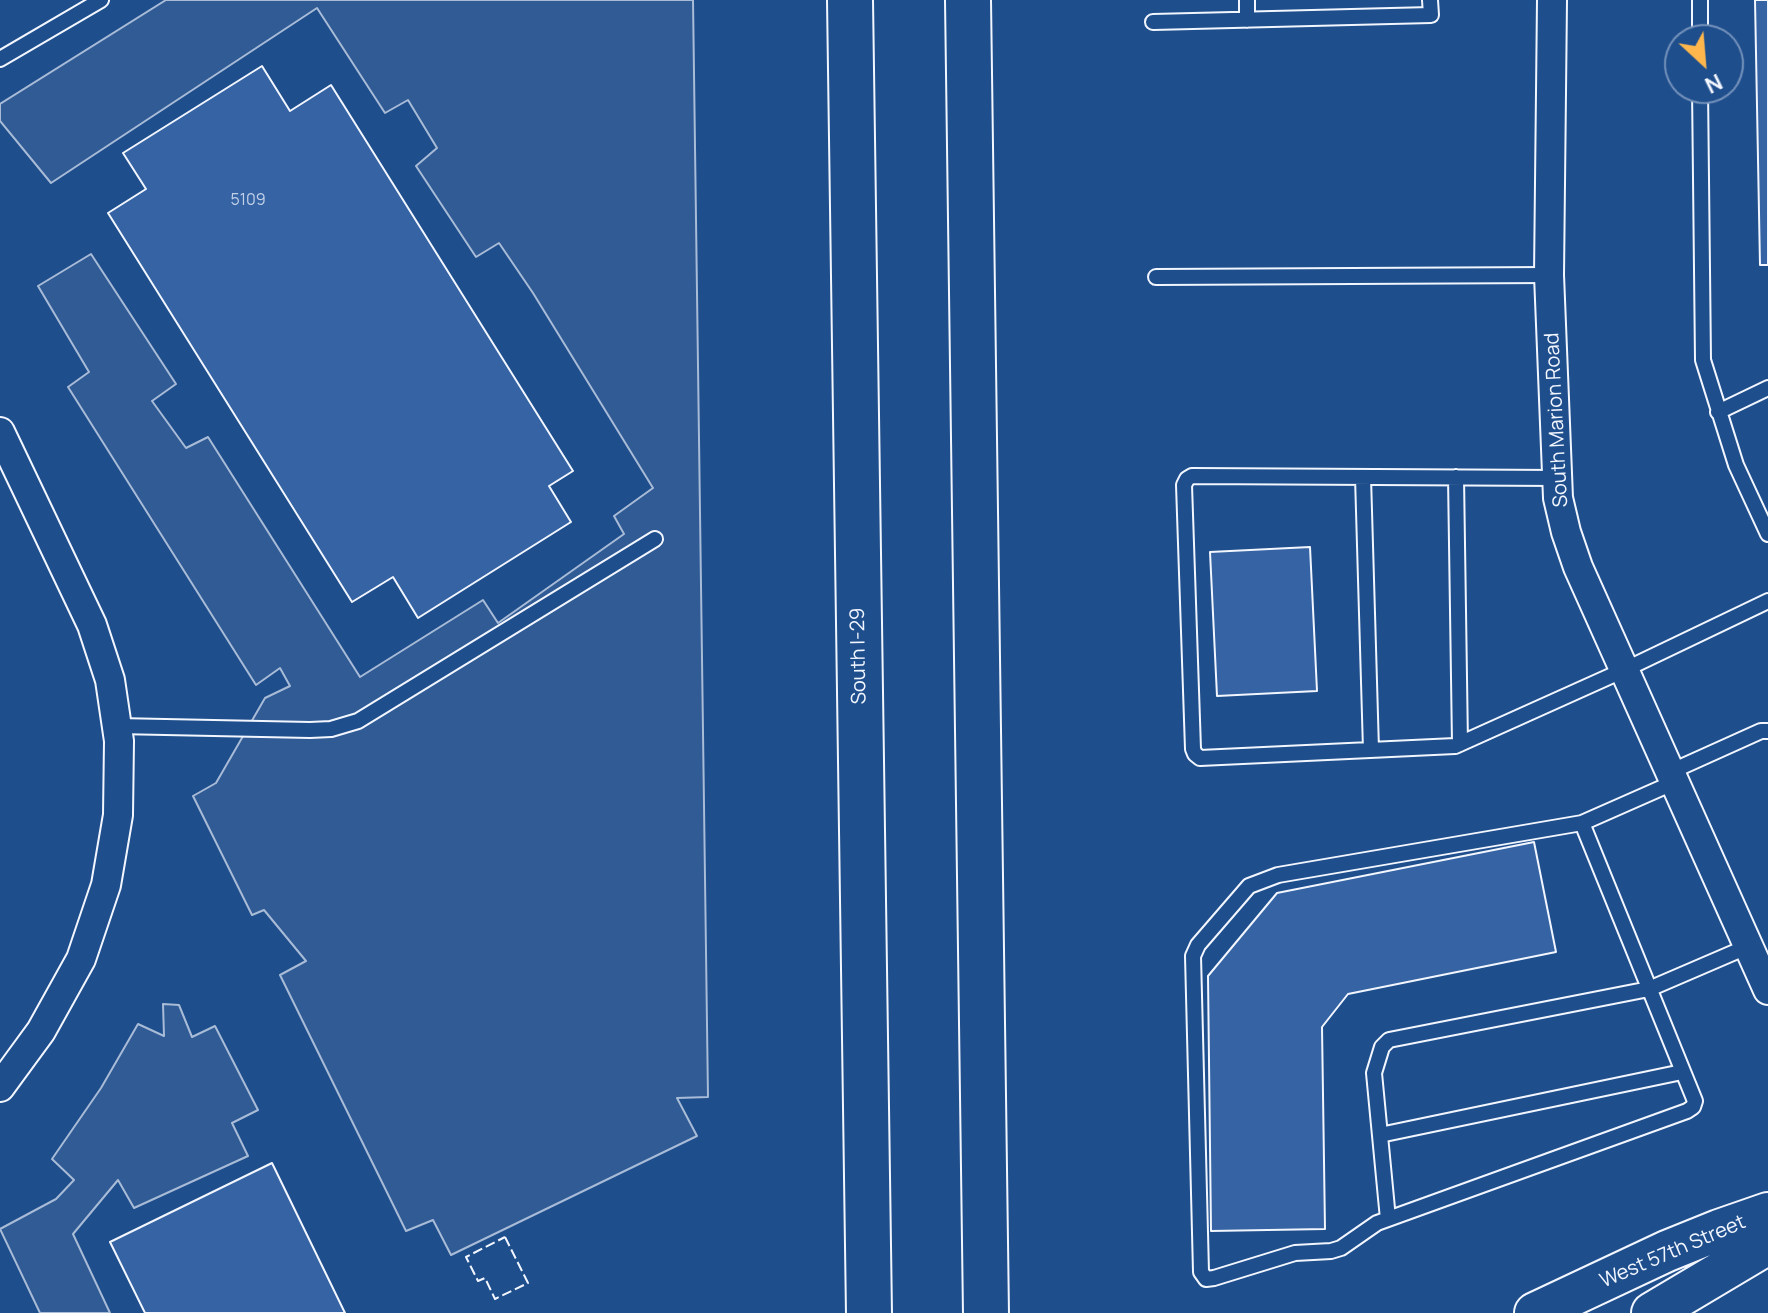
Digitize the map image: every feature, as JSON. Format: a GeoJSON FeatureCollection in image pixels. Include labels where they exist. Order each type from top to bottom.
{"type":"FeatureCollection","features":[{"type":"Feature","properties":{"kind":"highway","name":"South I-29"},"geometry":{"type":"LineString","coordinates":[[850,0],[869,1313]]}},
{"type":"Feature","properties":{"kind":"highway"},"geometry":{"type":"LineString","coordinates":[[968,0],[986,1313]]}},
{"type":"Feature","properties":{"kind":"main road","name":"West 57th Street"},"geometry":{"type":"LineString","coordinates":[[1535,1313],[1667,1251],[1768,1213]]}},
{"type":"Feature","properties":{"kind":"main road","name":"West 57th Street"},"geometry":{"type":"LineString","coordinates":[[1652,1313],[1768,1244]]}},
{"type":"Feature","properties":{"kind":"street","name":"South Marion Road"},"geometry":{"type":"LineString","coordinates":[[1552,0],[1549,275],[1558,498],[1578,567],[1768,990]]}},
{"type":"Feature","properties":{"kind":"street"},"geometry":{"type":"LineString","coordinates":[[0,432],[92,625],[110,680],[119,741],[118,815],[106,885],[81,959],[41,1031],[0,1087]]}},
{"type":"Feature","properties":{"kind":"lane"},"geometry":{"type":"LineString","coordinates":[[0,59],[101,0]]}},
{"type":"Feature","properties":{"kind":"lane"},"geometry":{"type":"LineString","coordinates":[[1247,0],[1247,20]]}},
{"type":"Feature","properties":{"kind":"lane"},"geometry":{"type":"LineString","coordinates":[[1153,22],[1431,15],[1430,0]]}},
{"type":"Feature","properties":{"kind":"lane"},"geometry":{"type":"LineString","coordinates":[[1700,0],[1700,24]]}},
{"type":"Feature","properties":{"kind":"lane"},"geometry":{"type":"LineString","coordinates":[[1700,104],[1703,360],[1736,465],[1768,534]]}},
{"type":"Feature","properties":{"kind":"lane"},"geometry":{"type":"LineString","coordinates":[[1156,277],[1549,275]]}},
{"type":"Feature","properties":{"kind":"lane"},"geometry":{"type":"LineString","coordinates":[[1718,412],[1768,388]]}},
{"type":"Feature","properties":{"kind":"lane"},"geometry":{"type":"LineString","coordinates":[[1558,478],[1192,476],[1187,479],[1184,500],[1195,754],[1200,758],[1455,746],[1768,601]]}},
{"type":"Feature","properties":{"kind":"lane"},"geometry":{"type":"LineString","coordinates":[[1363,477],[1371,750]]}},
{"type":"Feature","properties":{"kind":"lane"},"geometry":{"type":"LineString","coordinates":[[1456,477],[1460,744]]}},
{"type":"Feature","properties":{"kind":"lane"},"geometry":{"type":"LineString","coordinates":[[117,726],[310,730],[331,729],[358,721],[655,539]]}},
{"type":"Feature","properties":{"kind":"lane"},"geometry":{"type":"LineString","coordinates":[[1582,823],[1695,1101],[1693,1107],[1377,1223],[1341,1248],[1295,1253],[1206,1279],[1201,1272],[1193,956],[1198,945],[1249,886],[1278,875],[1582,823],[1761,731],[1768,731]]}},
{"type":"Feature","properties":{"kind":"lane"},"geometry":{"type":"LineString","coordinates":[[1388,1219],[1374,1073],[1382,1047],[1389,1040],[1649,989],[1749,946]]}},
{"type":"Feature","properties":{"kind":"lane"},"geometry":{"type":"LineString","coordinates":[[1380,1135],[1682,1072]]}},
{"type":"Feature","properties":{"kind":"shaded area"},"geometry":{"type":"Polygon","coordinates":[[[166,0],[693,0],[708,1097],[677,1098],[697,1136],[451,1255],[433,1220],[406,1231],[280,975],[306,961],[264,910],[252,915],[193,796],[216,783],[265,698],[290,686],[280,668],[256,685],[68,387],[89,372],[38,286],[91,254],[176,384],[152,401],[186,448],[208,437],[360,677],[483,600],[498,623],[624,534],[614,516],[653,488],[499,243],[476,257],[416,166],[437,148],[408,100],[385,113],[317,8],[51,183],[0,121],[0,104],[166,0]]]}},
{"type":"Feature","properties":{"kind":"shaded area"},"geometry":{"type":"Polygon","coordinates":[[[163,1004],[179,1005],[192,1037],[215,1026],[258,1110],[232,1123],[248,1156],[134,1208],[118,1180],[73,1234],[110,1313],[40,1313],[0,1229],[56,1199],[74,1180],[52,1159],[101,1088],[138,1024],[164,1036],[163,1004]]]}},
{"type":"Feature","properties":{"kind":"building"},"geometry":{"type":"Polygon","coordinates":[[[1755,0],[1768,0],[1768,265],[1760,265],[1755,0]]]}},
{"type":"Feature","properties":{"kind":"building"},"geometry":{"type":"Polygon","coordinates":[[[262,66],[290,111],[331,85],[573,471],[549,486],[571,522],[418,618],[393,577],[352,602],[108,213],[146,189],[123,153],[262,66]]]}},
{"type":"Feature","properties":{"kind":"building"},"geometry":{"type":"Polygon","coordinates":[[[1310,547],[1317,691],[1217,696],[1210,552],[1310,547]]]}},
{"type":"Feature","properties":{"kind":"building"},"geometry":{"type":"Polygon","coordinates":[[[1534,842],[1556,952],[1348,994],[1322,1027],[1325,1229],[1211,1231],[1208,976],[1277,893],[1534,842]]]}},
{"type":"Feature","properties":{"kind":"building"},"geometry":{"type":"Polygon","coordinates":[[[272,1163],[345,1313],[145,1313],[110,1242],[272,1163]]]}},
{"type":"Feature","properties":{"kind":"fence"},"geometry":{"type":"LineString","coordinates":[[505,1237],[528,1283],[495,1299],[485,1278],[478,1281],[466,1257],[505,1237]]}}]}
